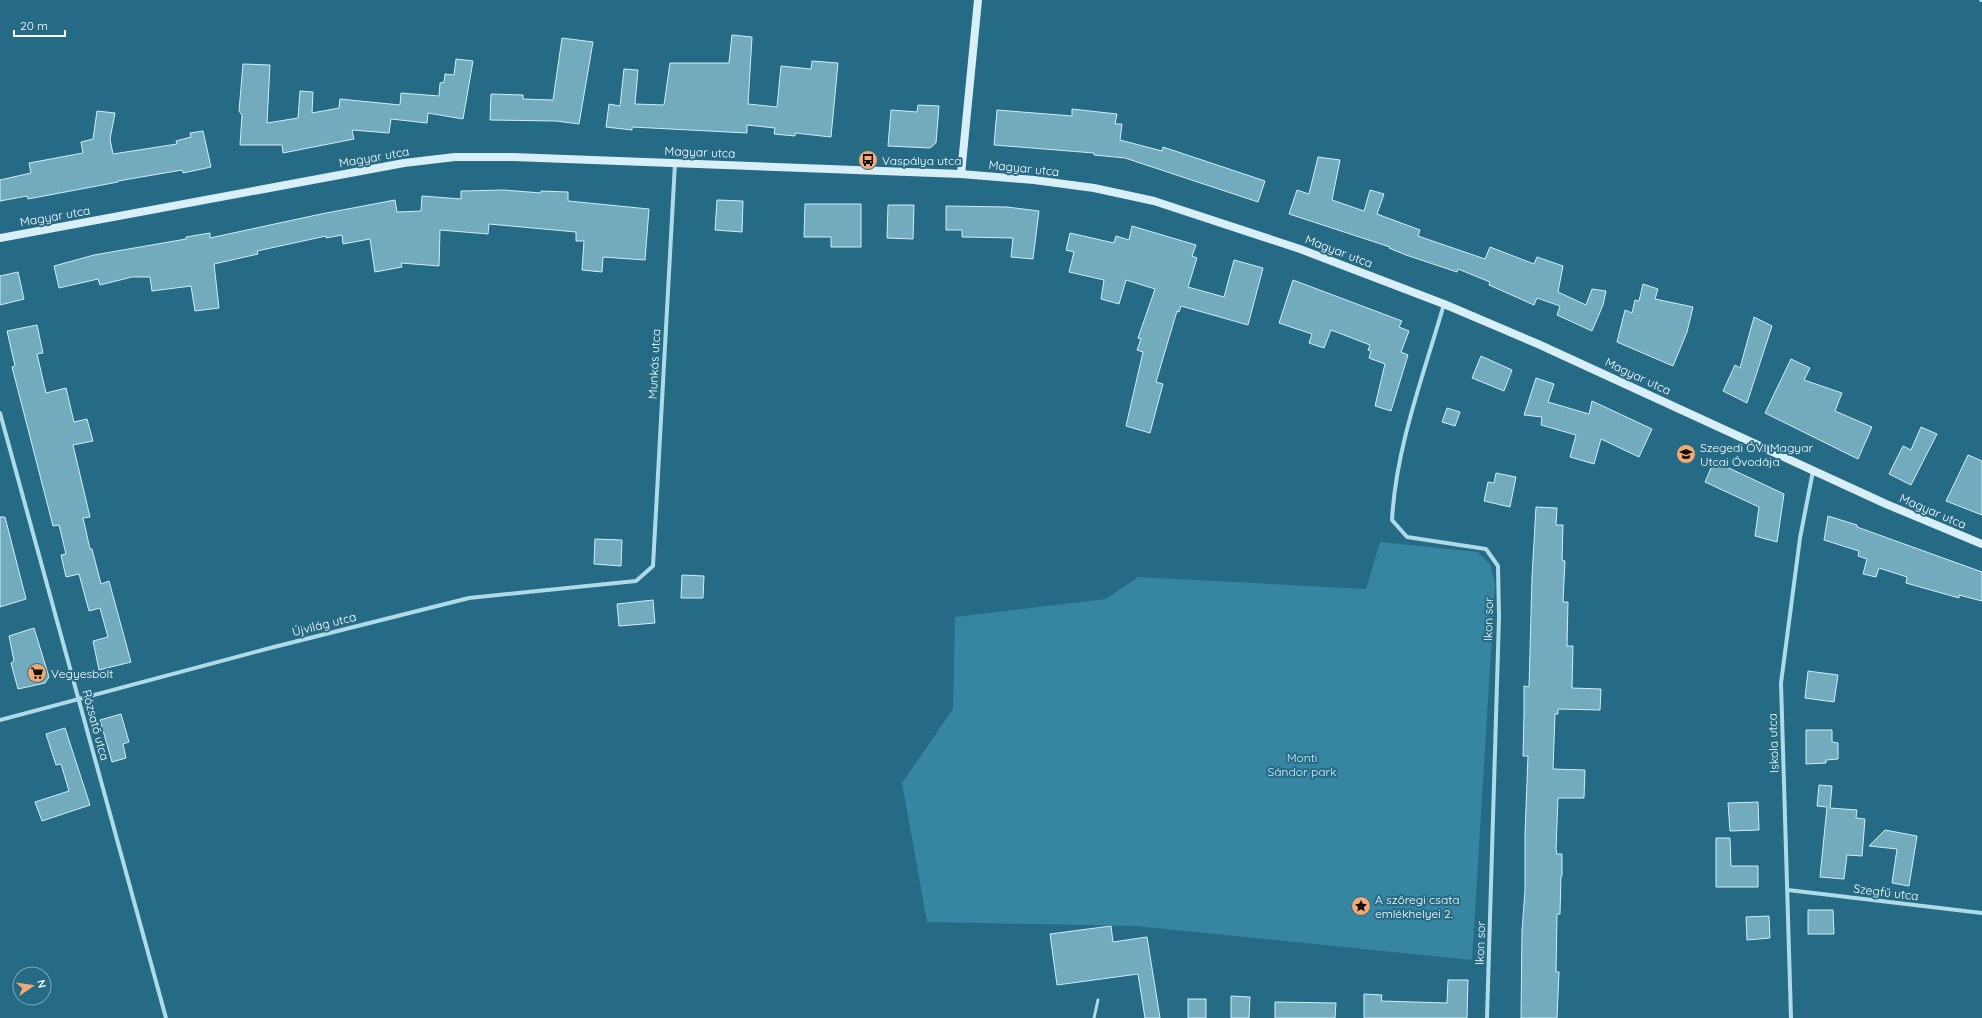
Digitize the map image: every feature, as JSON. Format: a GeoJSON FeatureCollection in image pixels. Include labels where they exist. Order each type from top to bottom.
{"type":"FeatureCollection","features":[{"type":"Feature","properties":{"kind":"street"},"geometry":{"type":"LineString","coordinates":[[961,174],[978,0]]}},
{"type":"Feature","properties":{"kind":"street","name":"Magyar utca"},"geometry":{"type":"LineString","coordinates":[[0,238],[404,164],[455,157],[513,157],[961,174],[1034,180],[1094,188],[1154,201],[1300,250],[1444,304],[1538,344],[1886,504],[1982,544]]}},
{"type":"Feature","properties":{"kind":"street","name":"Munkás utca"},"geometry":{"type":"LineString","coordinates":[[653,566],[675,163]]}},
{"type":"Feature","properties":{"kind":"street","name":"Ikon sor"},"geometry":{"type":"LineString","coordinates":[[1444,304],[1403,445],[1393,496],[1392,520],[1407,537],[1486,549],[1498,566],[1498,617],[1487,1018]]}},
{"type":"Feature","properties":{"kind":"street","name":"Rózsatő utca"},"geometry":{"type":"LineString","coordinates":[[0,414],[166,1018]]}},
{"type":"Feature","properties":{"kind":"street","name":"Iskola utca"},"geometry":{"type":"LineString","coordinates":[[1791,1018],[1781,683],[1800,538],[1813,470]]}},
{"type":"Feature","properties":{"kind":"street","name":"Újvilág utca"},"geometry":{"type":"LineString","coordinates":[[0,720],[277,646],[469,598],[636,581],[653,566]]}},
{"type":"Feature","properties":{"kind":"street","name":"Szegfű utca"},"geometry":{"type":"LineString","coordinates":[[1788,890],[1982,913]]}},
{"type":"Feature","properties":{"kind":"lane"},"geometry":{"type":"LineString","coordinates":[[1094,1018],[1098,1000]]}},
{"type":"Feature","properties":{"kind":"green space","name":"Monti Sándor park"},"geometry":{"type":"Polygon","coordinates":[[[1380,542],[1478,552],[1491,566],[1495,586],[1472,960],[1136,926],[927,922],[902,783],[953,709],[955,617],[1106,599],[1138,577],[1366,589],[1380,542]]]}},
{"type":"Feature","properties":{"kind":"building"},"geometry":{"type":"Polygon","coordinates":[[[732,35],[752,37],[748,104],[777,107],[781,66],[811,69],[812,61],[838,63],[831,137],[795,133],[795,136],[774,134],[775,128],[747,125],[747,133],[632,127],[632,130],[606,127],[609,104],[620,106],[624,69],[638,70],[635,104],[664,105],[670,63],[729,63],[732,35]]]}},
{"type":"Feature","properties":{"kind":"building"},"geometry":{"type":"Polygon","coordinates":[[[562,38],[593,42],[579,124],[556,121],[490,120],[491,94],[523,95],[523,99],[553,100],[562,38]]]}},
{"type":"Feature","properties":{"kind":"building"},"geometry":{"type":"Polygon","coordinates":[[[456,59],[473,61],[463,119],[428,113],[427,123],[391,119],[389,133],[352,130],[354,139],[283,153],[282,145],[240,145],[242,115],[239,111],[243,64],[270,65],[267,123],[298,118],[300,91],[313,92],[312,113],[339,108],[340,99],[400,105],[401,93],[439,96],[440,83],[444,82],[445,74],[454,75],[456,59]]]}},
{"type":"Feature","properties":{"kind":"building"},"geometry":{"type":"Polygon","coordinates":[[[918,105],[939,106],[936,143],[930,148],[888,146],[891,110],[917,112],[918,105]]]}},
{"type":"Feature","properties":{"kind":"building"},"geometry":{"type":"Polygon","coordinates":[[[1072,109],[1117,114],[1115,124],[1122,124],[1120,140],[1162,151],[1163,147],[1265,181],[1258,202],[1125,158],[1094,155],[1094,153],[994,145],[997,110],[1072,116],[1072,109]]]}},
{"type":"Feature","properties":{"kind":"building"},"geometry":{"type":"Polygon","coordinates":[[[97,111],[115,113],[110,139],[113,154],[177,144],[176,141],[191,137],[190,133],[203,131],[211,167],[183,173],[182,170],[118,181],[28,199],[27,196],[0,201],[0,180],[31,173],[29,163],[83,153],[81,142],[93,139],[97,111]]]}},
{"type":"Feature","properties":{"kind":"building"},"geometry":{"type":"Polygon","coordinates":[[[1318,157],[1340,160],[1332,200],[1364,211],[1370,190],[1384,194],[1377,214],[1420,230],[1418,236],[1485,259],[1490,247],[1534,264],[1537,257],[1563,266],[1558,292],[1586,305],[1592,289],[1606,291],[1603,305],[1592,331],[1557,315],[1560,306],[1537,298],[1534,305],[1489,285],[1490,282],[1458,269],[1457,272],[1406,255],[1389,248],[1390,247],[1289,214],[1297,190],[1309,194],[1318,157]]]}},
{"type":"Feature","properties":{"kind":"building"},"geometry":{"type":"Polygon","coordinates":[[[504,190],[541,193],[541,191],[568,192],[568,201],[649,209],[645,260],[603,257],[602,272],[582,270],[584,241],[576,241],[576,232],[489,224],[488,234],[440,230],[439,266],[401,263],[402,267],[375,272],[370,239],[343,244],[342,235],[326,238],[326,236],[257,251],[258,254],[214,264],[219,308],[195,311],[191,286],[152,291],[150,277],[132,277],[100,285],[98,279],[59,288],[54,266],[94,255],[186,239],[186,237],[210,233],[210,238],[395,200],[397,212],[421,211],[422,196],[461,199],[461,191],[504,190]]]}},
{"type":"Feature","properties":{"kind":"building"},"geometry":{"type":"Polygon","coordinates":[[[717,200],[743,201],[742,232],[715,230],[717,200]]]}},
{"type":"Feature","properties":{"kind":"building"},"geometry":{"type":"Polygon","coordinates":[[[805,204],[861,204],[861,247],[831,247],[831,237],[804,237],[805,204]]]}},
{"type":"Feature","properties":{"kind":"building"},"geometry":{"type":"Polygon","coordinates":[[[888,205],[914,205],[913,239],[887,238],[888,205]]]}},
{"type":"Feature","properties":{"kind":"building"},"geometry":{"type":"Polygon","coordinates":[[[946,206],[1007,207],[1039,211],[1033,259],[1011,257],[1013,238],[962,237],[962,230],[946,230],[946,206]]]}},
{"type":"Feature","properties":{"kind":"building"},"geometry":{"type":"Polygon","coordinates":[[[1132,226],[1196,245],[1192,256],[1197,258],[1188,287],[1224,297],[1234,260],[1263,268],[1248,325],[1181,306],[1179,312],[1177,311],[1156,382],[1163,384],[1150,433],[1126,426],[1143,352],[1137,350],[1141,339],[1138,338],[1155,289],[1126,280],[1119,304],[1101,299],[1104,280],[1069,272],[1074,252],[1066,250],[1070,233],[1114,243],[1116,236],[1129,240],[1132,226]]]}},
{"type":"Feature","properties":{"kind":"building"},"geometry":{"type":"Polygon","coordinates":[[[18,272],[24,299],[0,305],[0,276],[18,272]]]}},
{"type":"Feature","properties":{"kind":"building"},"geometry":{"type":"Polygon","coordinates":[[[1293,280],[1402,321],[1399,327],[1409,331],[1401,352],[1408,355],[1391,411],[1375,406],[1385,364],[1369,358],[1371,351],[1368,350],[1370,345],[1331,330],[1324,348],[1309,343],[1312,334],[1279,323],[1293,280]]]}},
{"type":"Feature","properties":{"kind":"building"},"geometry":{"type":"Polygon","coordinates":[[[1643,284],[1658,289],[1655,299],[1693,307],[1687,332],[1673,366],[1617,342],[1625,310],[1632,313],[1635,300],[1639,301],[1643,284]]]}},
{"type":"Feature","properties":{"kind":"building"},"geometry":{"type":"Polygon","coordinates":[[[1754,317],[1772,326],[1747,403],[1723,391],[1735,365],[1740,368],[1754,317]]]}},
{"type":"Feature","properties":{"kind":"building"},"geometry":{"type":"Polygon","coordinates":[[[37,325],[43,353],[37,354],[46,393],[66,388],[74,422],[87,419],[93,441],[73,445],[90,517],[83,518],[90,549],[92,549],[101,584],[109,581],[131,662],[99,670],[93,641],[108,637],[100,608],[89,611],[79,574],[66,577],[61,555],[66,554],[59,525],[53,526],[12,367],[15,366],[7,331],[37,325]]]}},
{"type":"Feature","properties":{"kind":"building"},"geometry":{"type":"Polygon","coordinates":[[[1481,356],[1512,370],[1504,391],[1472,378],[1481,356]]]}},
{"type":"Feature","properties":{"kind":"building"},"geometry":{"type":"Polygon","coordinates":[[[1791,359],[1810,368],[1804,380],[1842,393],[1835,411],[1872,427],[1858,459],[1765,413],[1791,359]]]}},
{"type":"Feature","properties":{"kind":"building"},"geometry":{"type":"Polygon","coordinates":[[[1536,378],[1554,384],[1548,402],[1589,414],[1592,401],[1652,429],[1639,457],[1601,439],[1594,464],[1570,457],[1576,435],[1541,425],[1542,417],[1524,415],[1536,378]]]}},
{"type":"Feature","properties":{"kind":"building"},"geometry":{"type":"Polygon","coordinates":[[[1447,408],[1460,412],[1455,426],[1442,422],[1447,408]]]}},
{"type":"Feature","properties":{"kind":"building"},"geometry":{"type":"Polygon","coordinates":[[[1921,427],[1937,434],[1911,485],[1889,474],[1903,446],[1911,450],[1921,427]]]}},
{"type":"Feature","properties":{"kind":"building"},"geometry":{"type":"Polygon","coordinates":[[[1968,455],[1982,461],[1982,515],[1946,501],[1968,455]]]}},
{"type":"Feature","properties":{"kind":"building"},"geometry":{"type":"Polygon","coordinates":[[[1714,461],[1784,494],[1777,542],[1755,536],[1759,507],[1705,482],[1714,461]]]}},
{"type":"Feature","properties":{"kind":"building"},"geometry":{"type":"Polygon","coordinates":[[[1496,473],[1516,477],[1510,507],[1484,501],[1488,482],[1494,483],[1496,473]]]}},
{"type":"Feature","properties":{"kind":"building"},"geometry":{"type":"Polygon","coordinates":[[[1536,507],[1557,508],[1556,525],[1563,525],[1562,560],[1565,561],[1563,602],[1568,602],[1567,646],[1573,646],[1572,688],[1601,689],[1600,710],[1558,709],[1558,714],[1555,714],[1553,769],[1585,770],[1584,798],[1558,798],[1556,849],[1557,854],[1562,854],[1562,876],[1560,914],[1557,914],[1556,972],[1559,972],[1557,1018],[1521,1018],[1522,931],[1525,890],[1525,834],[1528,756],[1523,756],[1524,686],[1529,687],[1532,577],[1536,507]]]}},
{"type":"Feature","properties":{"kind":"building"},"geometry":{"type":"Polygon","coordinates":[[[1828,516],[1857,525],[1857,527],[1982,572],[1982,601],[1959,595],[1959,598],[1906,583],[1907,577],[1879,568],[1876,577],[1863,574],[1867,559],[1858,556],[1859,551],[1824,540],[1828,516]]]}},
{"type":"Feature","properties":{"kind":"building"},"geometry":{"type":"Polygon","coordinates":[[[0,517],[5,517],[26,599],[0,607],[0,517]]]}},
{"type":"Feature","properties":{"kind":"building"},"geometry":{"type":"Polygon","coordinates":[[[595,539],[622,540],[621,566],[594,564],[595,539]]]}},
{"type":"Feature","properties":{"kind":"building"},"geometry":{"type":"Polygon","coordinates":[[[682,575],[704,576],[703,598],[681,598],[682,575]]]}},
{"type":"Feature","properties":{"kind":"building"},"geometry":{"type":"Polygon","coordinates":[[[653,600],[655,623],[619,626],[617,604],[653,600]]]}},
{"type":"Feature","properties":{"kind":"building"},"geometry":{"type":"Polygon","coordinates":[[[34,628],[49,677],[45,683],[18,689],[11,663],[14,661],[9,636],[34,628]]]}},
{"type":"Feature","properties":{"kind":"building"},"geometry":{"type":"Polygon","coordinates":[[[1808,671],[1838,675],[1834,702],[1805,698],[1808,671]]]}},
{"type":"Feature","properties":{"kind":"building"},"geometry":{"type":"Polygon","coordinates":[[[121,714],[129,742],[123,744],[126,758],[112,762],[100,720],[121,714]]]}},
{"type":"Feature","properties":{"kind":"building"},"geometry":{"type":"Polygon","coordinates":[[[65,728],[90,805],[42,821],[35,802],[69,791],[61,764],[56,765],[46,734],[65,728]]]}},
{"type":"Feature","properties":{"kind":"building"},"geometry":{"type":"Polygon","coordinates":[[[1806,730],[1832,730],[1832,742],[1838,743],[1838,759],[1826,760],[1826,763],[1806,764],[1806,730]]]}},
{"type":"Feature","properties":{"kind":"building"},"geometry":{"type":"Polygon","coordinates":[[[1819,785],[1832,786],[1830,808],[1857,810],[1856,818],[1865,819],[1862,856],[1847,855],[1844,879],[1820,877],[1827,807],[1817,806],[1819,785]]]}},
{"type":"Feature","properties":{"kind":"building"},"geometry":{"type":"Polygon","coordinates":[[[1758,802],[1759,830],[1730,831],[1728,803],[1758,802]]]}},
{"type":"Feature","properties":{"kind":"building"},"geometry":{"type":"Polygon","coordinates":[[[1885,830],[1917,836],[1909,886],[1892,883],[1897,849],[1869,846],[1885,830]]]}},
{"type":"Feature","properties":{"kind":"building"},"geometry":{"type":"Polygon","coordinates":[[[1716,838],[1730,838],[1731,866],[1758,866],[1758,887],[1716,887],[1716,838]]]}},
{"type":"Feature","properties":{"kind":"building"},"geometry":{"type":"Polygon","coordinates":[[[1808,910],[1833,910],[1834,934],[1808,934],[1808,910]]]}},
{"type":"Feature","properties":{"kind":"building"},"geometry":{"type":"Polygon","coordinates":[[[1769,916],[1770,938],[1747,940],[1746,917],[1769,916]]]}},
{"type":"Feature","properties":{"kind":"building"},"geometry":{"type":"Polygon","coordinates":[[[1111,926],[1113,942],[1147,937],[1160,1018],[1145,1018],[1138,974],[1057,985],[1050,934],[1111,926]]]}},
{"type":"Feature","properties":{"kind":"building"},"geometry":{"type":"Polygon","coordinates":[[[1448,980],[1468,980],[1467,1018],[1364,1018],[1364,994],[1382,995],[1381,1001],[1447,1003],[1448,980]]]}},
{"type":"Feature","properties":{"kind":"building"},"geometry":{"type":"Polygon","coordinates":[[[1231,996],[1250,997],[1249,1018],[1231,1018],[1231,996]]]}},
{"type":"Feature","properties":{"kind":"building"},"geometry":{"type":"Polygon","coordinates":[[[1188,999],[1206,999],[1206,1018],[1188,1018],[1188,999]]]}},
{"type":"Feature","properties":{"kind":"building"},"geometry":{"type":"Polygon","coordinates":[[[1275,1002],[1336,1003],[1335,1018],[1275,1018],[1275,1002]]]}},
{"type":"Feature","properties":{"kind":"place","name":"Vaspálya utca"},"geometry":{"type":"Point","coordinates":[868,160]}},
{"type":"Feature","properties":{"kind":"place","name":"Szegedi ÓVI Magyar Utcai Óvodája"},"geometry":{"type":"Point","coordinates":[1686,454]}},
{"type":"Feature","properties":{"kind":"place","name":"Vegyesbolt"},"geometry":{"type":"Point","coordinates":[37,673]}},
{"type":"Feature","properties":{"kind":"place","name":"A szőregi csata emlékhelyei 2."},"geometry":{"type":"Point","coordinates":[1361,906]}}]}
